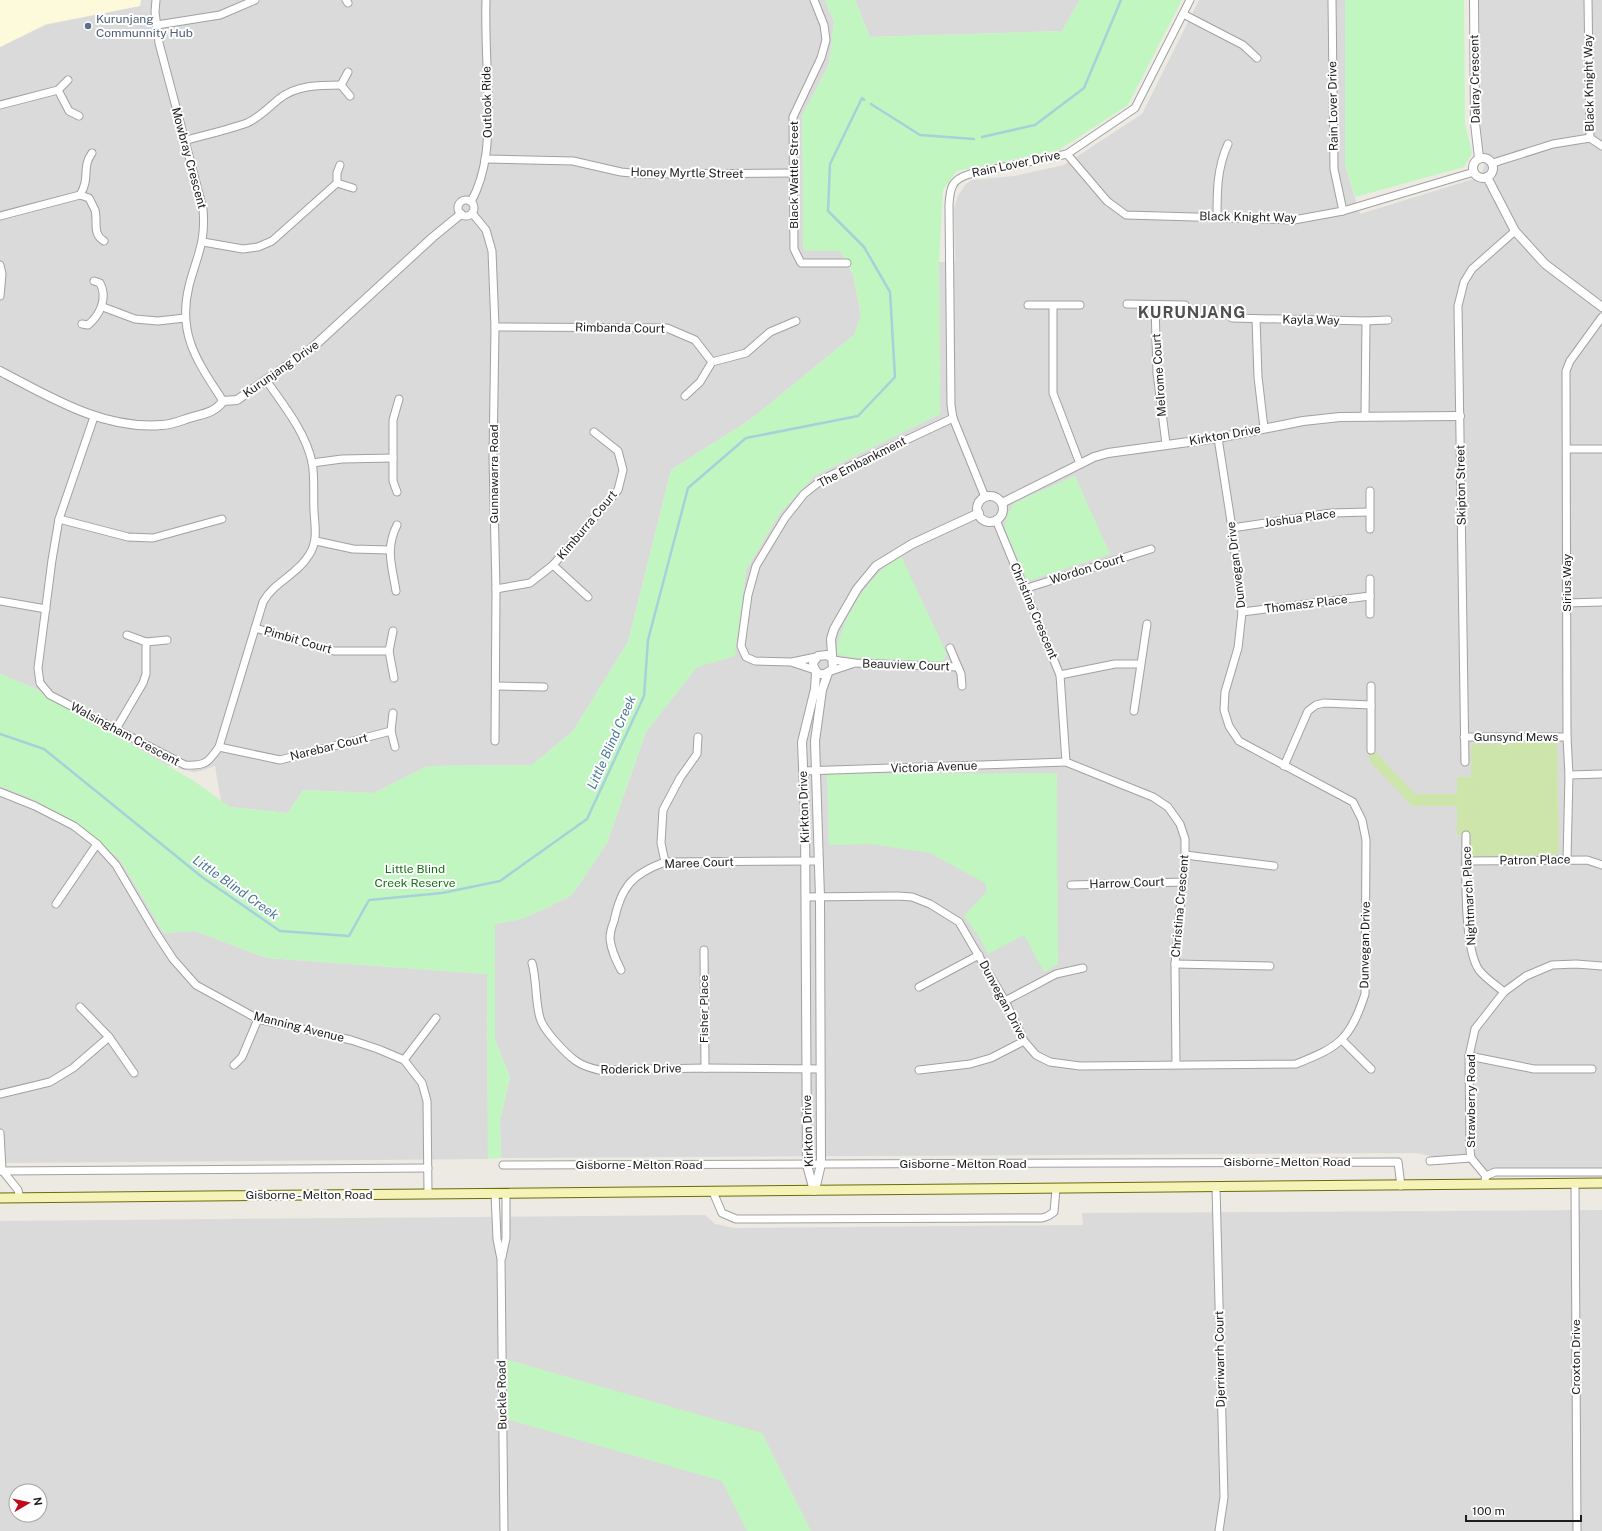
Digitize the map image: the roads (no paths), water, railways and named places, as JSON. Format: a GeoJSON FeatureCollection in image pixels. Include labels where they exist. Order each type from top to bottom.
{"type":"FeatureCollection","features":[{"type":"Feature","properties":{"kind":"main road","name":"Gisborne - Melton Road"},"geometry":{"type":"LineString","coordinates":[[0,1198],[1483,1186],[1602,1183]]}},
{"type":"Feature","properties":{"kind":"street","name":"Mowbray Crescent"},"geometry":{"type":"LineString","coordinates":[[156,0],[159,43],[184,141],[204,209],[205,228],[203,242],[189,287],[185,318],[187,335],[193,352],[223,401]]}},
{"type":"Feature","properties":{"kind":"street"},"geometry":{"type":"LineString","coordinates":[[157,25],[220,15],[255,0]]}},
{"type":"Feature","properties":{"kind":"street","name":"Outlook Ride"},"geometry":{"type":"LineString","coordinates":[[471,202],[486,159],[489,139],[486,0]]}},
{"type":"Feature","properties":{"kind":"street","name":"Black Wattle Street"},"geometry":{"type":"LineString","coordinates":[[814,0],[824,25],[826,40],[821,58],[793,117],[794,249],[801,263],[846,263]]}},
{"type":"Feature","properties":{"kind":"street","name":"Rain Lover Drive"},"geometry":{"type":"LineString","coordinates":[[953,418],[951,405],[949,205],[950,193],[954,182],[960,176],[1067,154],[1135,108],[1190,0]]}},
{"type":"Feature","properties":{"kind":"street","name":"Rain Lover Drive"},"geometry":{"type":"LineString","coordinates":[[1332,0],[1334,169],[1342,211]]}},
{"type":"Feature","properties":{"kind":"street","name":"Dalray Crescent"},"geometry":{"type":"LineString","coordinates":[[1474,0],[1474,123],[1479,158]]}},
{"type":"Feature","properties":{"kind":"street","name":"Black Knight Way"},"geometry":{"type":"LineString","coordinates":[[1493,163],[1553,144],[1590,138],[1588,0]]}},
{"type":"Feature","properties":{"kind":"street"},"geometry":{"type":"LineString","coordinates":[[1183,14],[1243,45],[1257,58]]}},
{"type":"Feature","properties":{"kind":"street"},"geometry":{"type":"LineString","coordinates":[[341,85],[348,72]]}},
{"type":"Feature","properties":{"kind":"street"},"geometry":{"type":"LineString","coordinates":[[0,105],[58,90],[68,80]]}},
{"type":"Feature","properties":{"kind":"street"},"geometry":{"type":"LineString","coordinates":[[184,141],[248,122],[264,112],[280,97],[296,90],[314,85],[341,85]]}},
{"type":"Feature","properties":{"kind":"street"},"geometry":{"type":"LineString","coordinates":[[341,85],[350,96]]}},
{"type":"Feature","properties":{"kind":"street"},"geometry":{"type":"LineString","coordinates":[[58,90],[69,110],[79,116]]}},
{"type":"Feature","properties":{"kind":"street"},"geometry":{"type":"LineString","coordinates":[[1590,138],[1602,146]]}},
{"type":"Feature","properties":{"kind":"street"},"geometry":{"type":"LineString","coordinates":[[1216,218],[1217,182],[1220,163],[1228,144]]}},
{"type":"Feature","properties":{"kind":"street"},"geometry":{"type":"LineString","coordinates":[[80,194],[86,185],[86,160],[92,153]]}},
{"type":"Feature","properties":{"kind":"street","name":"Black Knight Way"},"geometry":{"type":"LineString","coordinates":[[1067,154],[1107,201],[1126,215],[1294,220],[1342,211],[1474,172]]}},
{"type":"Feature","properties":{"kind":"street"},"geometry":{"type":"LineString","coordinates":[[1486,157],[1493,163],[1494,170],[1488,178],[1481,178],[1474,172],[1474,162],[1479,158],[1486,157]]}},
{"type":"Feature","properties":{"kind":"street","name":"Honey Myrtle Street"},"geometry":{"type":"LineString","coordinates":[[486,159],[573,161],[621,172],[642,174],[793,173]]}},
{"type":"Feature","properties":{"kind":"street"},"geometry":{"type":"LineString","coordinates":[[203,242],[243,249],[258,247],[272,241],[337,183],[337,173],[340,165]]}},
{"type":"Feature","properties":{"kind":"street"},"geometry":{"type":"LineString","coordinates":[[1488,178],[1515,230],[1545,264],[1602,307]]}},
{"type":"Feature","properties":{"kind":"street"},"geometry":{"type":"LineString","coordinates":[[337,183],[354,188]]}},
{"type":"Feature","properties":{"kind":"street"},"geometry":{"type":"LineString","coordinates":[[0,216],[80,194],[89,198],[95,211],[96,232],[99,238],[104,240]]}},
{"type":"Feature","properties":{"kind":"street"},"geometry":{"type":"LineString","coordinates":[[466,200],[471,202],[474,208],[472,213],[465,216],[461,214],[458,209],[459,204],[466,200]]}},
{"type":"Feature","properties":{"kind":"street","name":"Gunnawarra Road"},"geometry":{"type":"LineString","coordinates":[[472,213],[486,230],[492,251],[495,327],[493,458],[496,589],[495,741]]}},
{"type":"Feature","properties":{"kind":"street","name":"Kurunjang Drive"},"geometry":{"type":"LineString","coordinates":[[0,371],[50,397],[94,417],[136,426],[164,425],[217,410],[223,401],[236,400],[312,348],[433,237],[461,214]]}},
{"type":"Feature","properties":{"kind":"street","name":"Skipton Street"},"geometry":{"type":"LineString","coordinates":[[1465,762],[1458,306],[1464,282],[1472,269],[1515,230]]}},
{"type":"Feature","properties":{"kind":"street"},"geometry":{"type":"LineString","coordinates":[[0,265],[2,274],[0,296]]}},
{"type":"Feature","properties":{"kind":"street"},"geometry":{"type":"LineString","coordinates":[[82,324],[88,325],[95,319],[102,306],[103,288],[100,283],[94,281]]}},
{"type":"Feature","properties":{"kind":"street"},"geometry":{"type":"LineString","coordinates":[[1127,304],[1185,305]]}},
{"type":"Feature","properties":{"kind":"street"},"geometry":{"type":"LineString","coordinates":[[1028,305],[1080,306]]}},
{"type":"Feature","properties":{"kind":"street","name":"Melrome Court"},"geometry":{"type":"LineString","coordinates":[[1155,305],[1157,373],[1166,444]]}},
{"type":"Feature","properties":{"kind":"street"},"geometry":{"type":"LineString","coordinates":[[102,306],[135,319],[158,321],[185,318]]}},
{"type":"Feature","properties":{"kind":"street"},"geometry":{"type":"LineString","coordinates":[[1053,306],[1053,393],[1080,464]]}},
{"type":"Feature","properties":{"kind":"street","name":"Sirius Way"},"geometry":{"type":"LineString","coordinates":[[1568,860],[1569,775],[1567,736],[1566,371],[1570,361],[1602,317]]}},
{"type":"Feature","properties":{"kind":"street","name":"Kayla Way"},"geometry":{"type":"LineString","coordinates":[[1232,318],[1366,321],[1388,320]]}},
{"type":"Feature","properties":{"kind":"street"},"geometry":{"type":"LineString","coordinates":[[1256,319],[1258,377],[1264,428]]}},
{"type":"Feature","properties":{"kind":"street"},"geometry":{"type":"LineString","coordinates":[[685,396],[700,382],[712,362],[746,353],[770,332],[796,321]]}},
{"type":"Feature","properties":{"kind":"street"},"geometry":{"type":"LineString","coordinates":[[1365,417],[1366,321]]}},
{"type":"Feature","properties":{"kind":"street","name":"Rimbanda Court"},"geometry":{"type":"LineString","coordinates":[[495,327],[667,328],[695,340],[712,362]]}},
{"type":"Feature","properties":{"kind":"street"},"geometry":{"type":"LineString","coordinates":[[266,380],[300,430],[312,463],[316,541],[353,549],[389,550]]}},
{"type":"Feature","properties":{"kind":"street"},"geometry":{"type":"LineString","coordinates":[[397,492],[393,481],[393,420],[399,399]]}},
{"type":"Feature","properties":{"kind":"street","name":"Kirkton Drive"},"geometry":{"type":"LineString","coordinates":[[1002,503],[1080,464],[1108,453],[1218,438],[1304,421],[1365,417],[1460,416]]}},
{"type":"Feature","properties":{"kind":"street","name":"Walsingham Crescent"},"geometry":{"type":"LineString","coordinates":[[94,417],[59,519],[38,668],[38,678],[42,687],[50,695],[185,765],[198,765],[210,761],[219,748],[263,602],[269,592],[281,580],[297,570],[309,556],[316,541]]}},
{"type":"Feature","properties":{"kind":"street"},"geometry":{"type":"LineString","coordinates":[[953,418],[985,497]]}},
{"type":"Feature","properties":{"kind":"street","name":"The Embankment"},"geometry":{"type":"LineString","coordinates":[[817,656],[792,662],[755,661],[746,657],[741,646],[748,595],[756,566],[785,518],[804,494],[823,479],[953,418]]}},
{"type":"Feature","properties":{"kind":"street","name":"Kimburra Court"},"geometry":{"type":"LineString","coordinates":[[496,589],[530,583],[553,565],[618,490],[623,470],[618,451],[594,432]]}},
{"type":"Feature","properties":{"kind":"street","name":"Dunvegan Drive"},"geometry":{"type":"LineString","coordinates":[[806,897],[897,896],[918,899],[930,904],[958,922],[1005,1001],[1024,1041],[1036,1055],[1050,1062],[1080,1066],[1296,1064],[1327,1052],[1342,1040],[1357,1017],[1365,994],[1366,840],[1362,820],[1352,802],[1239,741],[1229,726],[1226,715],[1225,692],[1238,648],[1242,612],[1232,528],[1218,438]]}},
{"type":"Feature","properties":{"kind":"street"},"geometry":{"type":"LineString","coordinates":[[1567,449],[1602,449]]}},
{"type":"Feature","properties":{"kind":"street"},"geometry":{"type":"LineString","coordinates":[[312,463],[342,459],[393,458]]}},
{"type":"Feature","properties":{"kind":"street"},"geometry":{"type":"LineString","coordinates":[[1370,491],[1370,529]]}},
{"type":"Feature","properties":{"kind":"street"},"geometry":{"type":"LineString","coordinates":[[985,497],[997,498],[1002,503],[1002,513],[996,520],[986,520],[979,513],[978,506],[985,497]]}},
{"type":"Feature","properties":{"kind":"street","name":"Joshua Place"},"geometry":{"type":"LineString","coordinates":[[1232,528],[1332,513],[1369,512]]}},
{"type":"Feature","properties":{"kind":"street"},"geometry":{"type":"LineString","coordinates":[[831,639],[832,659],[834,666],[830,672],[822,674],[816,671],[813,663],[831,639],[846,606],[876,566],[912,544],[979,513]]}},
{"type":"Feature","properties":{"kind":"street"},"geometry":{"type":"LineString","coordinates":[[59,519],[128,537],[153,538],[222,519]]}},
{"type":"Feature","properties":{"kind":"street","name":"Christina Crescent"},"geometry":{"type":"LineString","coordinates":[[996,520],[1060,675],[1066,762],[1153,797],[1168,807],[1180,824],[1185,839],[1184,882],[1175,964],[1176,1064]]}},
{"type":"Feature","properties":{"kind":"street"},"geometry":{"type":"LineString","coordinates":[[396,591],[389,550],[391,536],[397,525]]}},
{"type":"Feature","properties":{"kind":"street","name":"Wordon Court"},"geometry":{"type":"LineString","coordinates":[[1024,589],[1151,549]]}},
{"type":"Feature","properties":{"kind":"street"},"geometry":{"type":"LineString","coordinates":[[553,565],[588,597]]}},
{"type":"Feature","properties":{"kind":"street"},"geometry":{"type":"LineString","coordinates":[[1370,579],[1370,614]]}},
{"type":"Feature","properties":{"kind":"street","name":"Thomasz Place"},"geometry":{"type":"LineString","coordinates":[[1242,612],[1370,596]]}},
{"type":"Feature","properties":{"kind":"street"},"geometry":{"type":"LineString","coordinates":[[0,600],[46,609]]}},
{"type":"Feature","properties":{"kind":"street"},"geometry":{"type":"LineString","coordinates":[[1567,603],[1602,602]]}},
{"type":"Feature","properties":{"kind":"street"},"geometry":{"type":"LineString","coordinates":[[1134,711],[1147,624]]}},
{"type":"Feature","properties":{"kind":"street","name":"Pimbit Court"},"geometry":{"type":"LineString","coordinates":[[255,628],[334,651],[389,651]]}},
{"type":"Feature","properties":{"kind":"street"},"geometry":{"type":"LineString","coordinates":[[393,631],[389,651],[394,678]]}},
{"type":"Feature","properties":{"kind":"street"},"geometry":{"type":"LineString","coordinates":[[127,635],[146,642],[167,640]]}},
{"type":"Feature","properties":{"kind":"street"},"geometry":{"type":"LineString","coordinates":[[116,729],[146,674],[146,642]]}},
{"type":"Feature","properties":{"kind":"street","name":"Beauview Court"},"geometry":{"type":"LineString","coordinates":[[950,648],[961,674],[962,686]]}},
{"type":"Feature","properties":{"kind":"street"},"geometry":{"type":"LineString","coordinates":[[817,656],[827,655],[832,659]]}},
{"type":"Feature","properties":{"kind":"street","name":"Beauview Court"},"geometry":{"type":"LineString","coordinates":[[832,659],[855,663],[957,667]]}},
{"type":"Feature","properties":{"kind":"street","name":"The Embankment"},"geometry":{"type":"LineString","coordinates":[[792,662],[816,671]]}},
{"type":"Feature","properties":{"kind":"street","name":"Beauview Court"},"geometry":{"type":"LineString","coordinates":[[830,672],[844,665],[855,663]]}},
{"type":"Feature","properties":{"kind":"street"},"geometry":{"type":"LineString","coordinates":[[1060,675],[1115,664],[1140,664]]}},
{"type":"Feature","properties":{"kind":"street","name":"Kirkton Drive"},"geometry":{"type":"LineString","coordinates":[[814,1191],[807,1165],[806,897],[802,742],[815,689],[816,671]]}},
{"type":"Feature","properties":{"kind":"street","name":"Kirkton Drive"},"geometry":{"type":"LineString","coordinates":[[814,1191],[821,1164],[820,897],[815,741],[822,690],[830,672]]}},
{"type":"Feature","properties":{"kind":"street"},"geometry":{"type":"LineString","coordinates":[[496,686],[544,687]]}},
{"type":"Feature","properties":{"kind":"street"},"geometry":{"type":"LineString","coordinates":[[1371,686],[1371,750]]}},
{"type":"Feature","properties":{"kind":"street"},"geometry":{"type":"LineString","coordinates":[[1284,766],[1308,711],[1316,705],[1324,703],[1371,705]]}},
{"type":"Feature","properties":{"kind":"street"},"geometry":{"type":"LineString","coordinates":[[393,713],[391,731],[394,747]]}},
{"type":"Feature","properties":{"kind":"street","name":"Narebar Court"},"geometry":{"type":"LineString","coordinates":[[219,748],[280,760],[391,731]]}},
{"type":"Feature","properties":{"kind":"street","name":"Gunsynd Mews"},"geometry":{"type":"LineString","coordinates":[[1464,737],[1567,736]]}},
{"type":"Feature","properties":{"kind":"street"},"geometry":{"type":"LineString","coordinates":[[665,862],[661,843],[663,810],[680,778],[697,754],[698,737]]}},
{"type":"Feature","properties":{"kind":"street","name":"Victoria Avenue"},"geometry":{"type":"LineString","coordinates":[[803,771],[1066,762]]}},
{"type":"Feature","properties":{"kind":"street"},"geometry":{"type":"LineString","coordinates":[[1569,775],[1602,774]]}},
{"type":"Feature","properties":{"kind":"street","name":"Manning Avenue"},"geometry":{"type":"LineString","coordinates":[[0,792],[35,806],[74,826],[98,844],[116,865],[173,959],[196,985],[258,1019],[351,1040],[404,1060],[422,1083],[427,1101],[428,1194]]}},
{"type":"Feature","properties":{"kind":"street","name":"Nightmarch Place"},"geometry":{"type":"LineString","coordinates":[[1466,835],[1468,929],[1471,951],[1479,970],[1504,992]]}},
{"type":"Feature","properties":{"kind":"street"},"geometry":{"type":"LineString","coordinates":[[56,904],[98,844]]}},
{"type":"Feature","properties":{"kind":"street"},"geometry":{"type":"LineString","coordinates":[[1185,855],[1274,866]]}},
{"type":"Feature","properties":{"kind":"street","name":"Patron Place"},"geometry":{"type":"LineString","coordinates":[[1466,861],[1587,860],[1602,865]]}},
{"type":"Feature","properties":{"kind":"street","name":"Maree Court"},"geometry":{"type":"LineString","coordinates":[[621,970],[614,955],[610,937],[618,900],[630,882],[650,868],[665,862],[819,861]]}},
{"type":"Feature","properties":{"kind":"street","name":"Harrow Court"},"geometry":{"type":"LineString","coordinates":[[1071,885],[1184,882]]}},
{"type":"Feature","properties":{"kind":"street","name":"Fisher Place"},"geometry":{"type":"LineString","coordinates":[[704,950],[705,1068]]}},
{"type":"Feature","properties":{"kind":"street"},"geometry":{"type":"LineString","coordinates":[[919,988],[979,955]]}},
{"type":"Feature","properties":{"kind":"street","name":"Roderick Drive"},"geometry":{"type":"LineString","coordinates":[[532,963],[536,978],[540,1018],[545,1028],[574,1060],[586,1067],[599,1070],[705,1068],[820,1069]]}},
{"type":"Feature","properties":{"kind":"street"},"geometry":{"type":"LineString","coordinates":[[1175,964],[1270,966]]}},
{"type":"Feature","properties":{"kind":"street","name":"Strawberry Road"},"geometry":{"type":"LineString","coordinates":[[1486,1176],[1471,1158],[1469,1056],[1475,1028],[1504,992],[1526,976],[1552,965],[1576,964],[1602,966]]}},
{"type":"Feature","properties":{"kind":"street"},"geometry":{"type":"LineString","coordinates":[[1005,1001],[1056,974],[1083,968]]}},
{"type":"Feature","properties":{"kind":"street"},"geometry":{"type":"LineString","coordinates":[[80,1008],[109,1037],[134,1073]]}},
{"type":"Feature","properties":{"kind":"street"},"geometry":{"type":"LineString","coordinates":[[404,1060],[436,1018]]}},
{"type":"Feature","properties":{"kind":"street"},"geometry":{"type":"LineString","coordinates":[[234,1065],[242,1057],[258,1019]]}},
{"type":"Feature","properties":{"kind":"street"},"geometry":{"type":"LineString","coordinates":[[0,1094],[50,1082],[73,1068],[109,1037]]}},
{"type":"Feature","properties":{"kind":"street"},"geometry":{"type":"LineString","coordinates":[[1342,1040],[1371,1069]]}},
{"type":"Feature","properties":{"kind":"street"},"geometry":{"type":"LineString","coordinates":[[919,1070],[970,1064],[991,1058],[1024,1041]]}},
{"type":"Feature","properties":{"kind":"street"},"geometry":{"type":"LineString","coordinates":[[1469,1056],[1534,1069],[1592,1069]]}},
{"type":"Feature","properties":{"kind":"street"},"geometry":{"type":"LineString","coordinates":[[0,1133],[1,1171],[18,1190],[20,1198]]}},
{"type":"Feature","properties":{"kind":"street","name":"Strawberry Road"},"geometry":{"type":"LineString","coordinates":[[1430,1161],[1471,1158]]}},
{"type":"Feature","properties":{"kind":"street","name":"Gisborne - Melton Road"},"geometry":{"type":"LineString","coordinates":[[503,1165],[1398,1162],[1401,1186]]}},
{"type":"Feature","properties":{"kind":"street"},"geometry":{"type":"LineString","coordinates":[[1,1171],[428,1168]]}},
{"type":"Feature","properties":{"kind":"street"},"geometry":{"type":"LineString","coordinates":[[1483,1186],[1486,1176],[1495,1172],[1602,1172]]}},
{"type":"Feature","properties":{"kind":"street","name":"Croxton Drive"},"geometry":{"type":"LineString","coordinates":[[1575,1184],[1578,1531]]}},
{"type":"Feature","properties":{"kind":"street","name":"Djerriwarrh Court"},"geometry":{"type":"LineString","coordinates":[[1216,1187],[1224,1497],[1219,1531]]}},
{"type":"Feature","properties":{"kind":"street"},"geometry":{"type":"LineString","coordinates":[[714,1192],[722,1213],[736,1219],[1042,1218],[1054,1212],[1056,1189]]}},
{"type":"Feature","properties":{"kind":"street","name":"Buckle Road"},"geometry":{"type":"LineString","coordinates":[[494,1194],[497,1239],[501,1259],[504,1531]]}},
{"type":"Feature","properties":{"kind":"street","name":"Buckle Road"},"geometry":{"type":"LineString","coordinates":[[501,1259],[506,1238],[506,1194]]}},
{"type":"Feature","properties":{"kind":"waterway","name":"Little Blind Creek"},"geometry":{"type":"LineString","coordinates":[[982,137],[1035,125],[1084,88],[1121,0]]}},
{"type":"Feature","properties":{"kind":"waterway","name":"Little Blind Creek"},"geometry":{"type":"LineString","coordinates":[[0,734],[44,749],[202,877],[280,931],[349,936],[369,900],[442,893],[500,881],[587,819],[644,696],[648,640],[688,488],[746,438],[858,416],[895,377],[890,292],[864,247],[828,211],[830,164],[862,98],[864,100]]}},
{"type":"Feature","properties":{"kind":"waterway","name":"Little Blind Creek"},"geometry":{"type":"LineString","coordinates":[[871,104],[920,135],[974,139]]}},
{"type":"Feature","properties":{"kind":"place","name":"Kurunjang Communnity Hub"},"geometry":{"type":"Point","coordinates":[88,26]}},
{"type":"Feature","properties":{"kind":"district","name":"KURUNJANG"},"geometry":{"type":"Point","coordinates":[1192,312]}},
{"type":"Feature","properties":{"kind":"park label","name":"Little Blind Creek Reserve"},"geometry":{"type":"Point","coordinates":[415,876]}}]}
